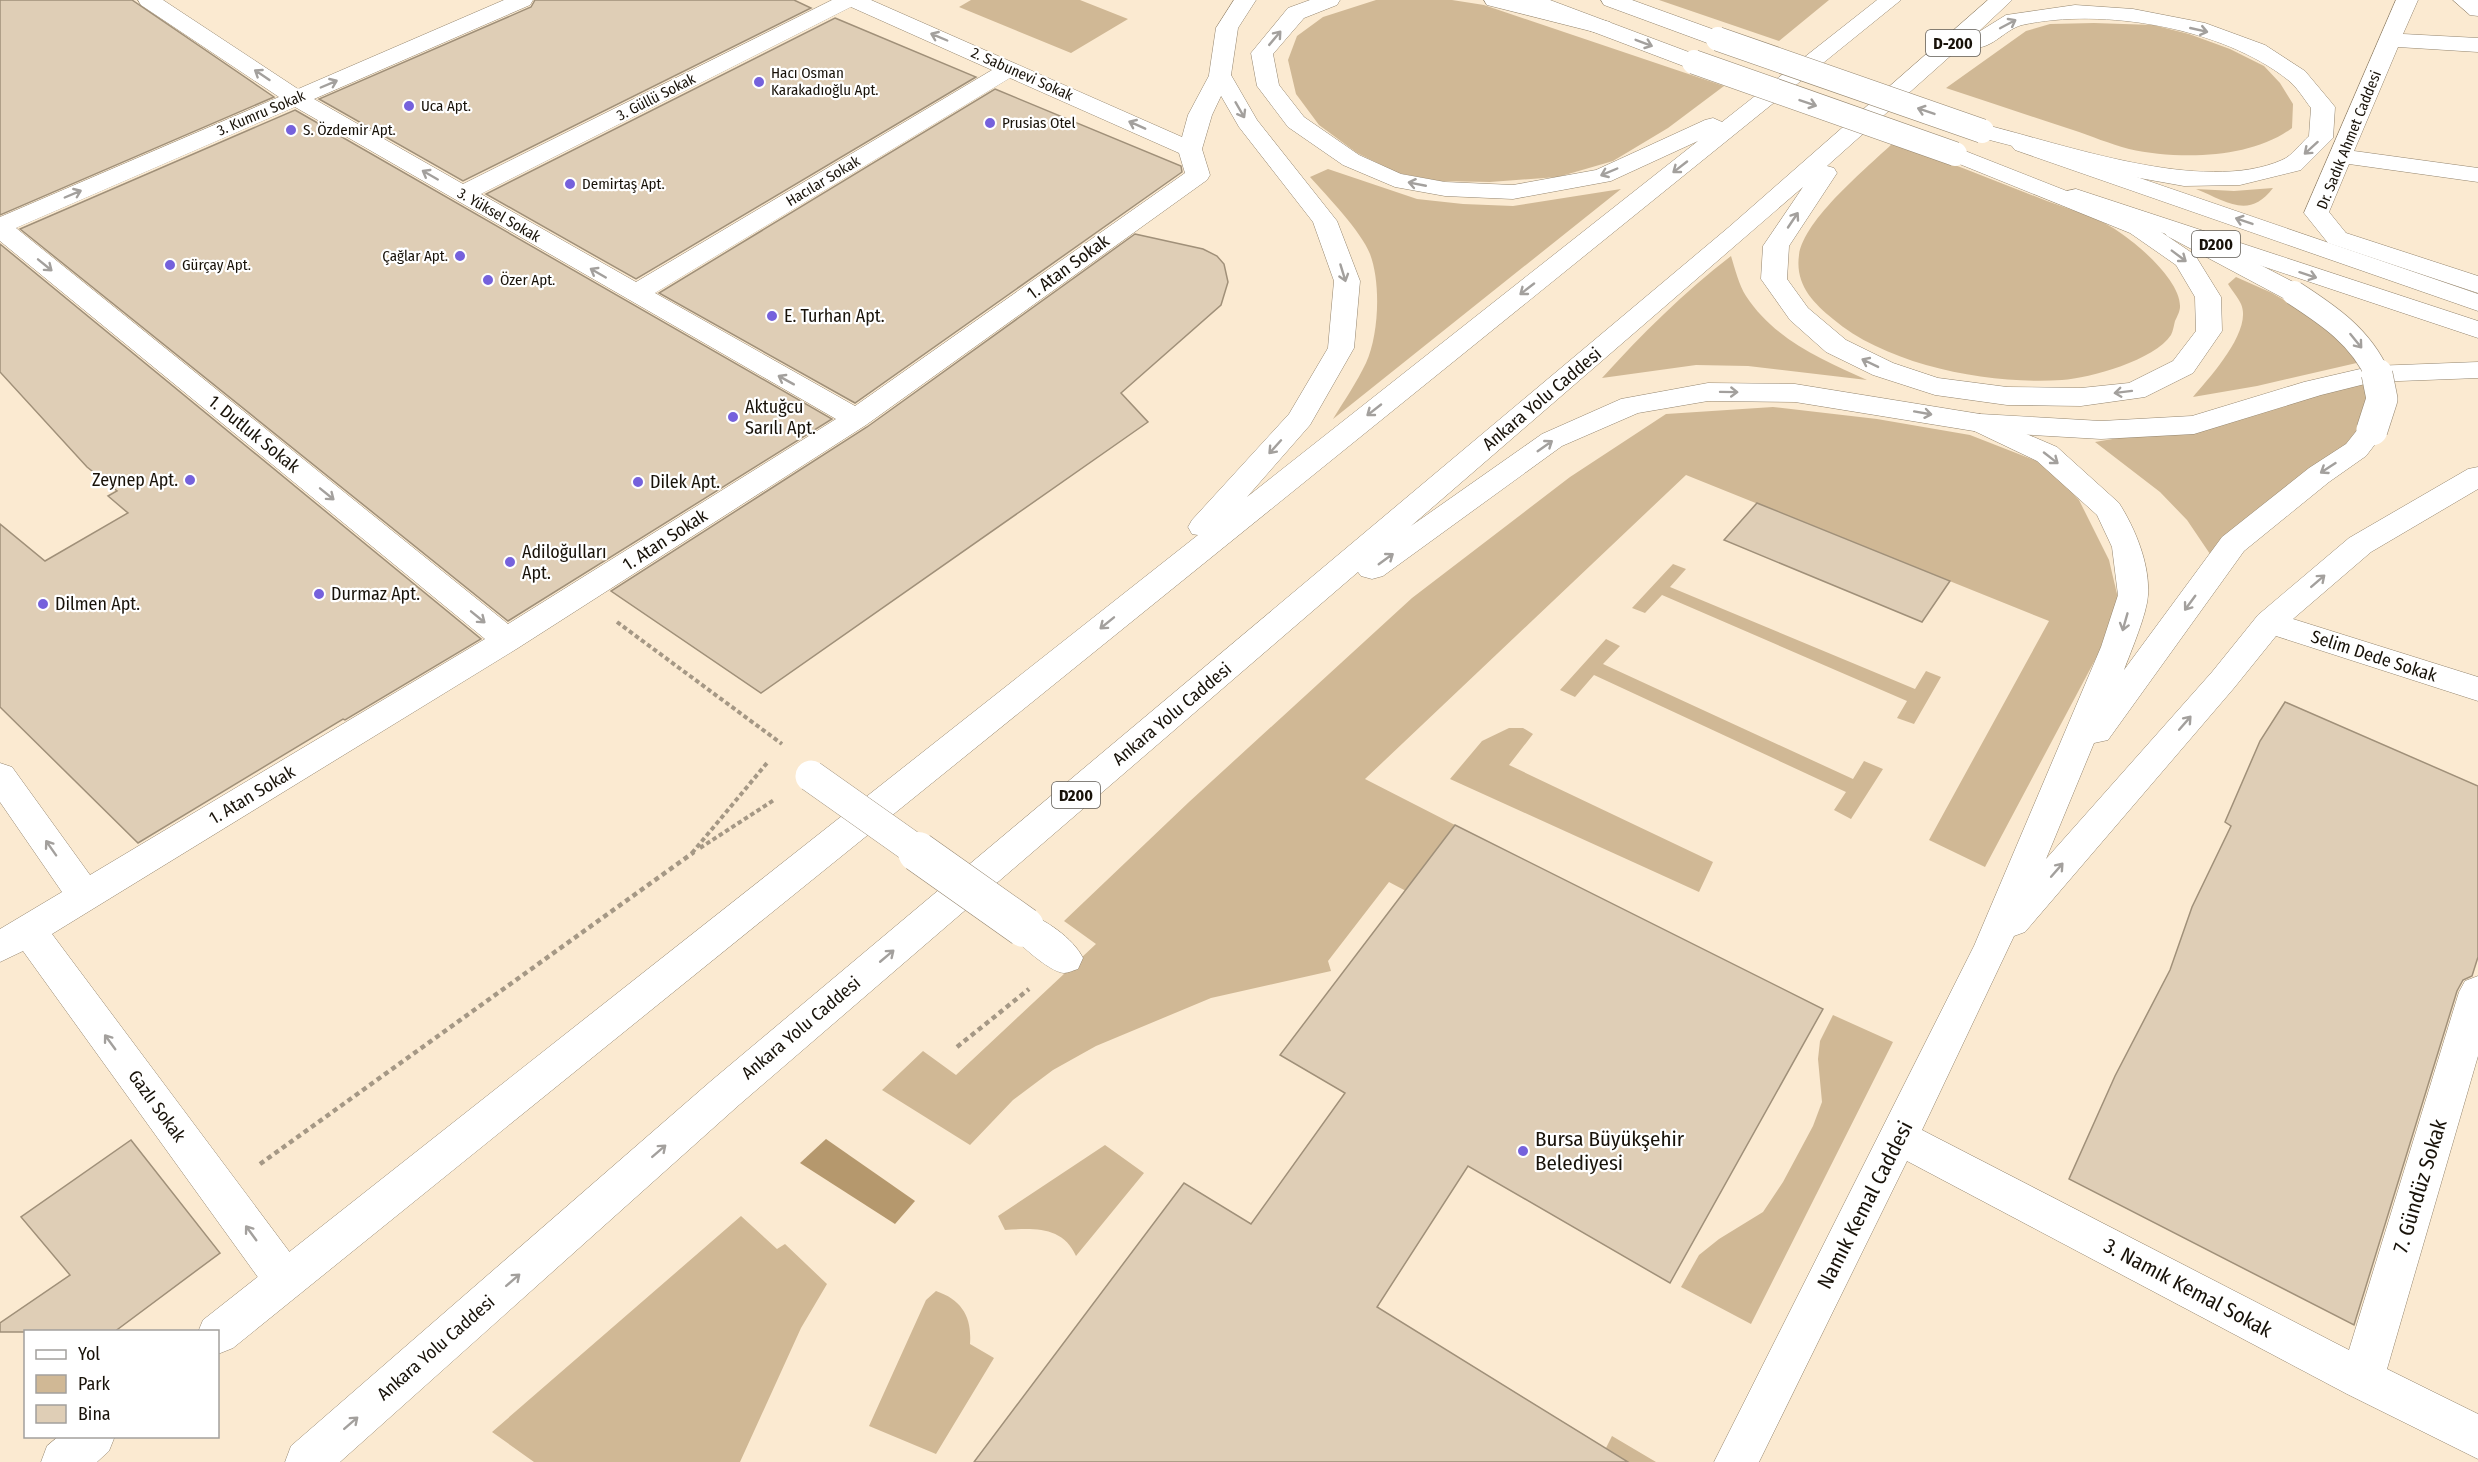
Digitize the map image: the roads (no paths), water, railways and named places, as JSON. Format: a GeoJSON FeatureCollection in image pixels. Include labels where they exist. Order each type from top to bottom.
{"type":"FeatureCollection","features":[{"type":"Feature","properties":{"kind":"main road","name":"3. Yüksel Sokak"},"geometry":{"type":"LineString","coordinates":[[149,0],[296,98],[855,419]]}},
{"type":"Feature","properties":{"kind":"main road","name":"3. Kumru Sokak"},"geometry":{"type":"LineString","coordinates":[[0,227],[522,0]]}},
{"type":"Feature","properties":{"kind":"main road","name":"2. Sabunevi Sokak"},"geometry":{"type":"LineString","coordinates":[[851,0],[1011,68],[1190,149]]}},
{"type":"Feature","properties":{"kind":"main road","name":"3. Güllü Sokak"},"geometry":{"type":"LineString","coordinates":[[462,194],[851,0]]}},
{"type":"Feature","properties":{"kind":"main road"},"geometry":{"type":"LineString","coordinates":[[1190,149],[1200,115],[1220,75],[1227,28],[1245,0]]}},
{"type":"Feature","properties":{"kind":"main road"},"geometry":{"type":"LineString","coordinates":[[1329,0],[1296,13],[1262,53],[1268,86],[1296,122],[1351,160],[1395,180],[1444,189],[1512,192],[1602,176],[1758,105]]}},
{"type":"Feature","properties":{"kind":"main road"},"geometry":{"type":"LineString","coordinates":[[1495,0],[1602,27]]}},
{"type":"Feature","properties":{"kind":"main road"},"geometry":{"type":"LineString","coordinates":[[1530,0],[1602,27]]}},
{"type":"Feature","properties":{"kind":"main road"},"geometry":{"type":"LineString","coordinates":[[1612,0],[1718,39],[2478,303]]}},
{"type":"Feature","properties":{"kind":"main road"},"geometry":{"type":"LineString","coordinates":[[1817,60],[1861,0]]}},
{"type":"Feature","properties":{"kind":"main road"},"geometry":{"type":"LineString","coordinates":[[219,1333],[1890,0]]}},
{"type":"Feature","properties":{"kind":"main road","name":"D-200"},"geometry":{"type":"LineString","coordinates":[[1904,87],[2001,0]]}},
{"type":"Feature","properties":{"kind":"main road","name":"Dr. Sadık Ahmet Caddesi"},"geometry":{"type":"LineString","coordinates":[[2407,0],[2316,213],[2337,238],[2478,285]]}},
{"type":"Feature","properties":{"kind":"main road"},"geometry":{"type":"LineString","coordinates":[[2464,0],[2478,10]]}},
{"type":"Feature","properties":{"kind":"main road"},"geometry":{"type":"LineString","coordinates":[[1904,87],[2014,20],[2075,12],[2133,16],[2205,30],[2257,50],[2297,76],[2323,107],[2321,138],[2292,165],[2240,178],[2184,179],[2134,170],[1982,130]]}},
{"type":"Feature","properties":{"kind":"main road","name":"D200"},"geometry":{"type":"LineString","coordinates":[[1602,27],[1694,62],[2176,231],[2478,330]]}},
{"type":"Feature","properties":{"kind":"main road"},"geometry":{"type":"LineString","coordinates":[[2390,40],[2478,45]]}},
{"type":"Feature","properties":{"kind":"main road","name":"Hacılar Sokak"},"geometry":{"type":"LineString","coordinates":[[635,294],[1011,68]]}},
{"type":"Feature","properties":{"kind":"main road"},"geometry":{"type":"LineString","coordinates":[[1139,597],[1300,419],[1341,348],[1347,280],[1325,220],[1247,122],[1220,75]]}},
{"type":"Feature","properties":{"kind":"main road","name":"Ankara Yolu Caddesi"},"geometry":{"type":"LineString","coordinates":[[307,1462],[725,1093],[1850,136],[1904,87]]}},
{"type":"Feature","properties":{"kind":"main road"},"geometry":{"type":"LineString","coordinates":[[1850,136],[1776,246],[1774,279],[1798,314],[1836,346],[1883,369],[1935,386],[2007,396],[2081,398],[2135,391],[2183,367],[2210,331],[2208,297],[2186,260],[2139,228],[1955,154]]}},
{"type":"Feature","properties":{"kind":"main road","name":"1. Atan Sokak"},"geometry":{"type":"LineString","coordinates":[[14,939],[507,640],[855,419],[1198,175],[1190,149]]}},
{"type":"Feature","properties":{"kind":"main road"},"geometry":{"type":"LineString","coordinates":[[2340,156],[2478,175]]}},
{"type":"Feature","properties":{"kind":"main road","name":"1. Dutluk Sokak"},"geometry":{"type":"LineString","coordinates":[[0,227],[507,640]]}},
{"type":"Feature","properties":{"kind":"main road"},"geometry":{"type":"LineString","coordinates":[[2067,771],[2233,544],[2319,475],[2356,450],[2372,430],[2382,396],[2373,364],[2341,323],[2294,293],[2176,231]]}},
{"type":"Feature","properties":{"kind":"main road"},"geometry":{"type":"LineString","coordinates":[[1185,703],[1552,440],[1631,405],[1708,392],[1795,393],[1980,423],[2101,430],[2194,425],[2314,388],[2373,374],[2478,370]]}},
{"type":"Feature","properties":{"kind":"main road"},"geometry":{"type":"LineString","coordinates":[[1980,423],[2047,454],[2109,510],[2127,547],[2133,595],[2117,647],[1992,946]]}},
{"type":"Feature","properties":{"kind":"main road"},"geometry":{"type":"LineString","coordinates":[[1992,946],[2223,680],[2269,623],[2360,545],[2478,476]]}},
{"type":"Feature","properties":{"kind":"main road","name":"Selim Dede Sokak"},"geometry":{"type":"LineString","coordinates":[[2269,623],[2478,689]]}},
{"type":"Feature","properties":{"kind":"main road"},"geometry":{"type":"LineString","coordinates":[[0,776],[85,896]]}},
{"type":"Feature","properties":{"kind":"main road"},"geometry":{"type":"LineString","coordinates":[[811,776],[1065,958]]}},
{"type":"Feature","properties":{"kind":"main road","name":"Gazlı Sokak"},"geometry":{"type":"LineString","coordinates":[[14,939],[220,1192],[285,1280]]}},
{"type":"Feature","properties":{"kind":"main road","name":"Namık Kemal Caddesi"},"geometry":{"type":"LineString","coordinates":[[1736,1462],[1992,946]]}},
{"type":"Feature","properties":{"kind":"main road","name":"7. Gündüz Sokak"},"geometry":{"type":"LineString","coordinates":[[2362,1379],[2478,993]]}},
{"type":"Feature","properties":{"kind":"main road","name":"3. Namık Kemal Sokak"},"geometry":{"type":"LineString","coordinates":[[1899,1137],[2362,1379],[2478,1437]]}},
{"type":"Feature","properties":{"kind":"main road"},"geometry":{"type":"LineString","coordinates":[[63,1462],[92,1438]]}},
{"type":"Feature","properties":{"kind":"place","name":"Hacı Osman Karakadıoğlu Apt."},"geometry":{"type":"Point","coordinates":[759,82]}},
{"type":"Feature","properties":{"kind":"place","name":"Uca Apt."},"geometry":{"type":"Point","coordinates":[409,106]}},
{"type":"Feature","properties":{"kind":"place","name":"Prusias Otel"},"geometry":{"type":"Point","coordinates":[990,123]}},
{"type":"Feature","properties":{"kind":"place","name":"S. Özdemir Apt."},"geometry":{"type":"Point","coordinates":[291,130]}},
{"type":"Feature","properties":{"kind":"place","name":"Demirtaş Apt."},"geometry":{"type":"Point","coordinates":[570,184]}},
{"type":"Feature","properties":{"kind":"place","name":"Çağlar Apt."},"geometry":{"type":"Point","coordinates":[460,256]}},
{"type":"Feature","properties":{"kind":"place","name":"Gürçay Apt."},"geometry":{"type":"Point","coordinates":[170,265]}},
{"type":"Feature","properties":{"kind":"place","name":"Özer Apt."},"geometry":{"type":"Point","coordinates":[488,280]}},
{"type":"Feature","properties":{"kind":"place","name":"E. Turhan Apt."},"geometry":{"type":"Point","coordinates":[772,316]}},
{"type":"Feature","properties":{"kind":"place","name":"Aktuğcu Sarılı Apt."},"geometry":{"type":"Point","coordinates":[733,417]}},
{"type":"Feature","properties":{"kind":"place","name":"Zeynep Apt."},"geometry":{"type":"Point","coordinates":[190,480]}},
{"type":"Feature","properties":{"kind":"place","name":"Dilek Apt."},"geometry":{"type":"Point","coordinates":[638,482]}},
{"type":"Feature","properties":{"kind":"place","name":"Adiloğulları Apt."},"geometry":{"type":"Point","coordinates":[510,562]}},
{"type":"Feature","properties":{"kind":"place","name":"Durmaz Apt."},"geometry":{"type":"Point","coordinates":[319,594]}},
{"type":"Feature","properties":{"kind":"place","name":"Dilmen Apt."},"geometry":{"type":"Point","coordinates":[43,604]}},
{"type":"Feature","properties":{"kind":"place","name":"Bursa Büyükşehir Belediyesi"},"geometry":{"type":"Point","coordinates":[1523,1151]}}]}
